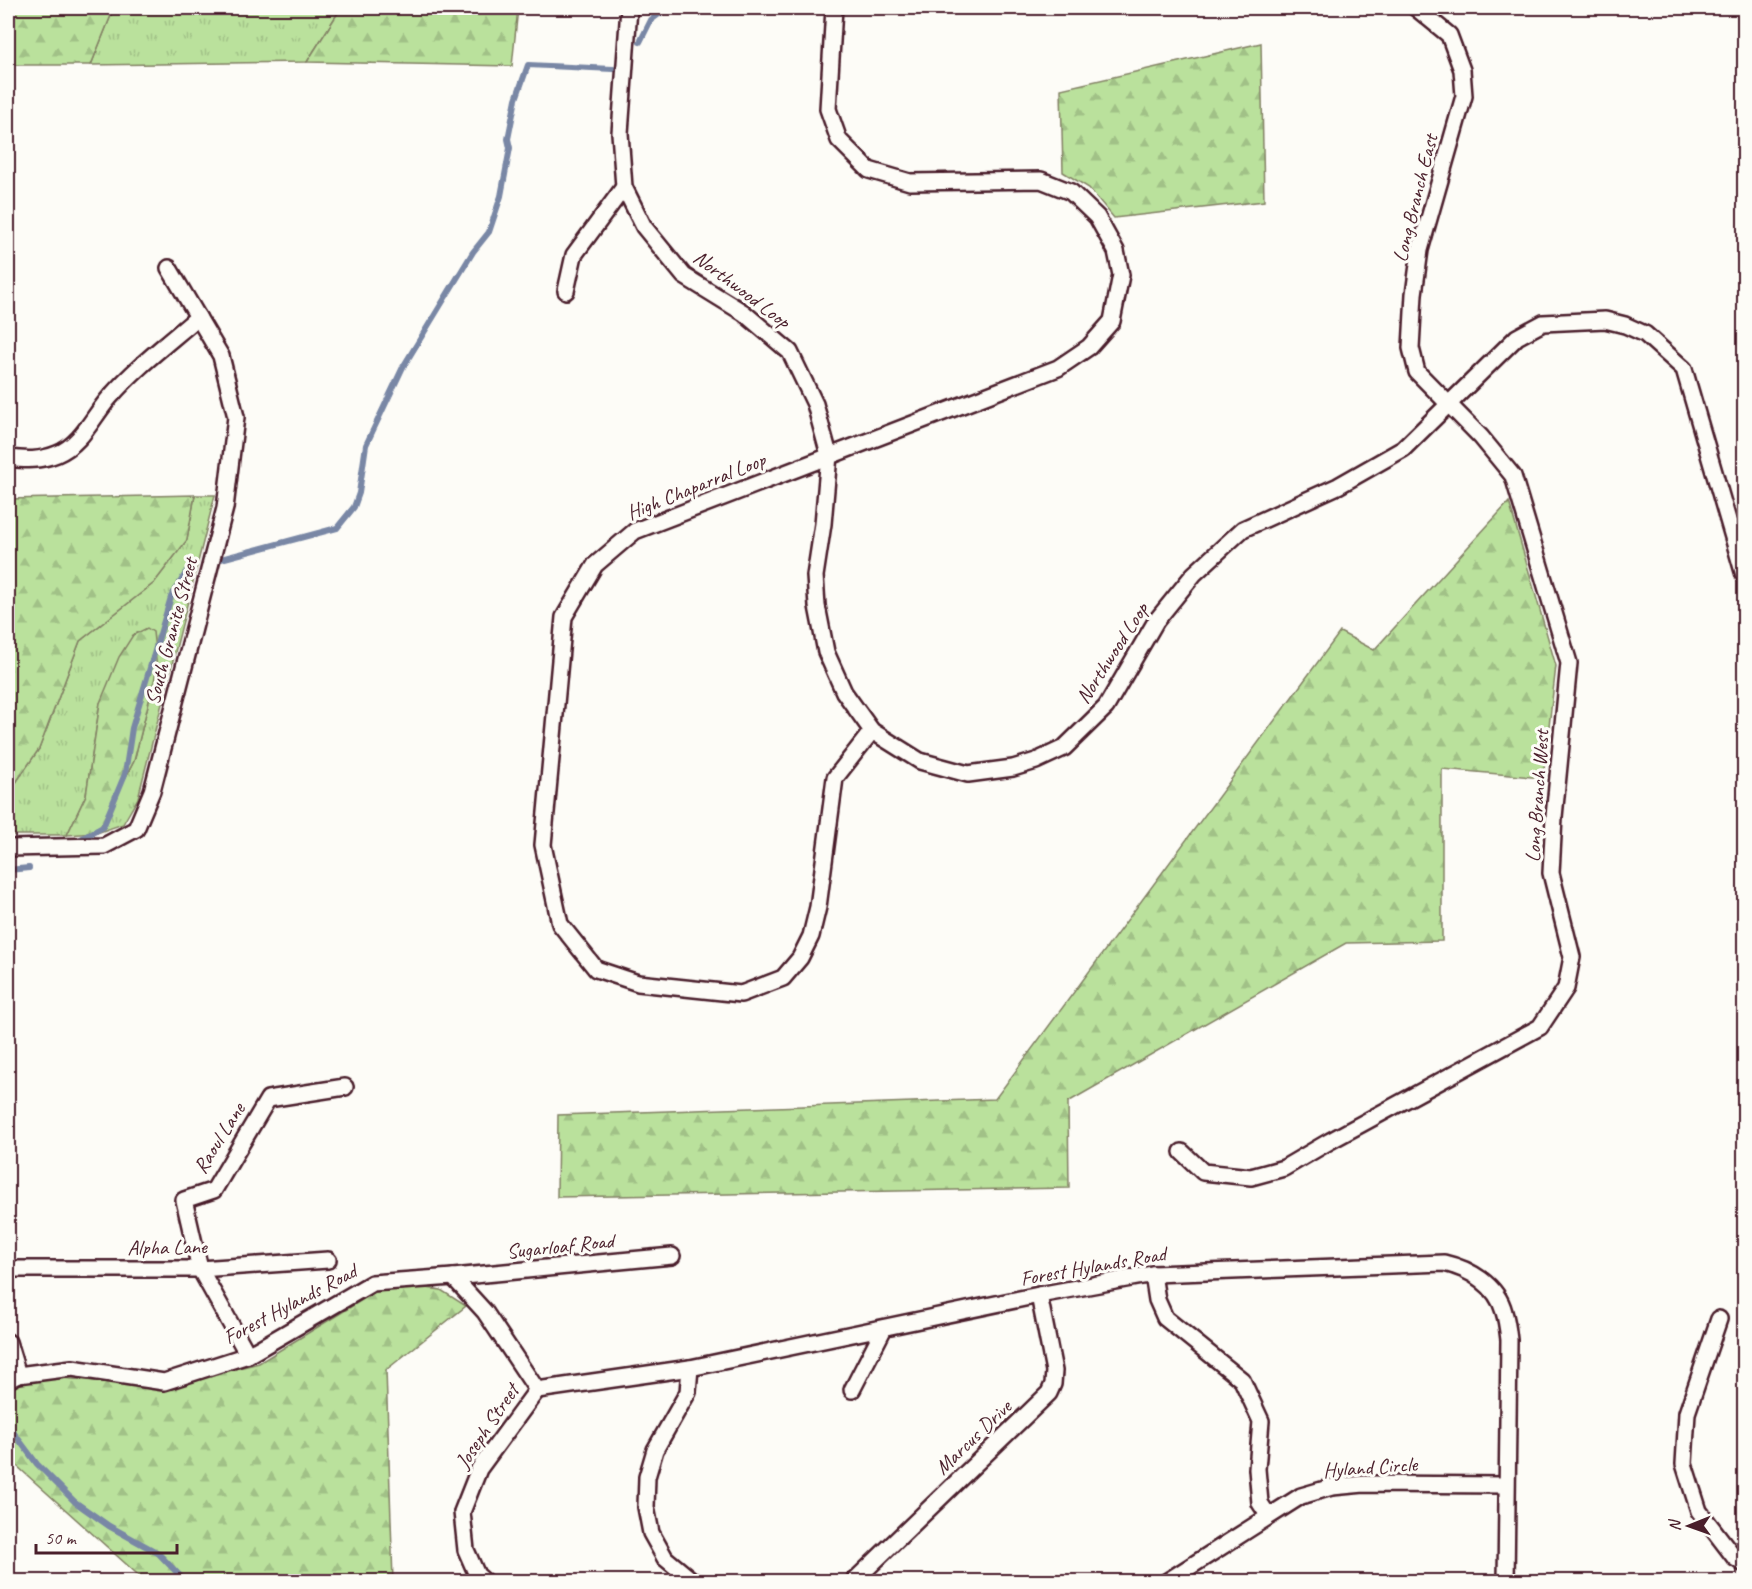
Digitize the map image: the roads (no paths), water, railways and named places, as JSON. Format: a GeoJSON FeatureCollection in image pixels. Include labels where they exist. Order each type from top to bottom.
{"type":"FeatureCollection","features":[{"type":"Feature","properties":{"kind":"street","name":"Northwood Loop"},"geometry":{"type":"LineString","coordinates":[[629,8],[620,133],[624,187],[644,227],[684,276],[744,313],[790,352],[815,404],[829,455],[823,524],[815,576],[817,606],[826,652],[844,692],[872,730],[920,761],[968,774],[1013,768],[1036,761],[1064,748],[1106,707],[1156,621],[1194,574],[1243,529],[1338,486],[1403,449],[1517,337],[1543,323],[1605,320],[1625,325],[1645,334],[1684,369],[1744,575]]}},
{"type":"Feature","properties":{"kind":"street","name":"High Chaparral Loop"},"geometry":{"type":"LineString","coordinates":[[834,8],[828,109],[839,140],[869,170],[910,182],[1041,180],[1071,192],[1097,216],[1116,251],[1120,275],[1112,321],[1089,347],[1058,368],[635,531],[595,565],[564,617],[543,845],[560,924],[596,969],[638,983],[741,994],[783,978],[800,958],[811,936],[818,907],[835,778],[872,730]]}},
{"type":"Feature","properties":{"kind":"street","name":"Long Branch East"},"geometry":{"type":"LineString","coordinates":[[1416,8],[1449,35],[1462,70],[1464,96],[1420,250],[1414,294],[1411,348],[1417,372],[1448,404]]}},
{"type":"Feature","properties":{"kind":"street"},"geometry":{"type":"LineString","coordinates":[[566,291],[574,255],[624,187]]}},
{"type":"Feature","properties":{"kind":"street","name":"South Granite Street"},"geometry":{"type":"LineString","coordinates":[[8,848],[104,846],[136,829],[152,791],[225,508],[236,417],[221,356],[169,268]]}},
{"type":"Feature","properties":{"kind":"street"},"geometry":{"type":"LineString","coordinates":[[8,459],[32,461],[59,454],[77,441],[109,398],[198,317]]}},
{"type":"Feature","properties":{"kind":"street","name":"Long Branch West"},"geometry":{"type":"LineString","coordinates":[[1182,1152],[1203,1172],[1251,1177],[1284,1168],[1329,1141],[1540,1027],[1566,988],[1572,957],[1551,873],[1569,663],[1513,477],[1481,437],[1448,404]]}},
{"type":"Feature","properties":{"kind":"street","name":"Raoul Lane"},"geometry":{"type":"LineString","coordinates":[[248,1355],[200,1269],[184,1200],[214,1190],[268,1099],[345,1087]]}},
{"type":"Feature","properties":{"kind":"street","name":"Sugarloaf Road"},"geometry":{"type":"LineString","coordinates":[[453,1277],[672,1256]]}},
{"type":"Feature","properties":{"kind":"street","name":"Alpha Lane"},"geometry":{"type":"LineString","coordinates":[[8,1269],[200,1269],[328,1260]]}},
{"type":"Feature","properties":{"kind":"street","name":"Forest Hylands Road"},"geometry":{"type":"LineString","coordinates":[[537,1390],[690,1368],[1039,1295],[1153,1274],[1444,1263],[1462,1268],[1480,1278],[1496,1296],[1504,1310],[1509,1340],[1506,1485]]}},
{"type":"Feature","properties":{"kind":"street"},"geometry":{"type":"LineString","coordinates":[[1153,1274],[1157,1300],[1165,1318],[1242,1380],[1261,1421],[1257,1470],[1260,1503],[1268,1515]]}},
{"type":"Feature","properties":{"kind":"street","name":"Forest Hylands Road"},"geometry":{"type":"LineString","coordinates":[[13,1378],[72,1368],[164,1382],[248,1355],[372,1283],[453,1277]]}},
{"type":"Feature","properties":{"kind":"street","name":"Joseph Street"},"geometry":{"type":"LineString","coordinates":[[453,1277],[485,1312],[537,1390],[479,1469],[462,1512],[466,1550],[477,1575],[485,1581]]}},
{"type":"Feature","properties":{"kind":"street","name":"Marcus Drive"},"geometry":{"type":"LineString","coordinates":[[853,1581],[1049,1393],[1053,1384],[1054,1371],[1039,1295]]}},
{"type":"Feature","properties":{"kind":"street"},"geometry":{"type":"LineString","coordinates":[[1719,1319],[1687,1413],[1684,1464],[1699,1511],[1735,1558],[1744,1564]]}},
{"type":"Feature","properties":{"kind":"street"},"geometry":{"type":"LineString","coordinates":[[852,1390],[884,1328]]}},
{"type":"Feature","properties":{"kind":"street"},"geometry":{"type":"LineString","coordinates":[[8,1342],[13,1378]]}},
{"type":"Feature","properties":{"kind":"street"},"geometry":{"type":"LineString","coordinates":[[690,1368],[688,1392],[655,1450],[647,1477],[646,1507],[651,1533],[665,1558],[694,1581]]}},
{"type":"Feature","properties":{"kind":"street"},"geometry":{"type":"LineString","coordinates":[[1506,1485],[1506,1581]]}},
{"type":"Feature","properties":{"kind":"street","name":"Hyland Circle"},"geometry":{"type":"LineString","coordinates":[[1166,1581],[1301,1496],[1332,1487],[1506,1485]]}},
{"type":"Feature","properties":{"kind":"waterway"},"geometry":{"type":"LineString","coordinates":[[640,42],[651,20],[667,8]]}},
{"type":"Feature","properties":{"kind":"waterway"},"geometry":{"type":"LineString","coordinates":[[221,559],[337,528],[354,507],[359,493],[366,445],[403,367],[473,252],[489,232],[501,196],[516,99],[528,65],[613,69]]}},
{"type":"Feature","properties":{"kind":"waterway"},"geometry":{"type":"LineString","coordinates":[[81,839],[103,827],[125,774],[132,728],[171,597],[189,568]]}},
{"type":"Feature","properties":{"kind":"waterway"},"geometry":{"type":"LineString","coordinates":[[8,870],[29,868]]}},
{"type":"Feature","properties":{"kind":"waterway"},"geometry":{"type":"LineString","coordinates":[[8,1425],[37,1464],[75,1502],[109,1526],[158,1553],[186,1582]]}}]}
